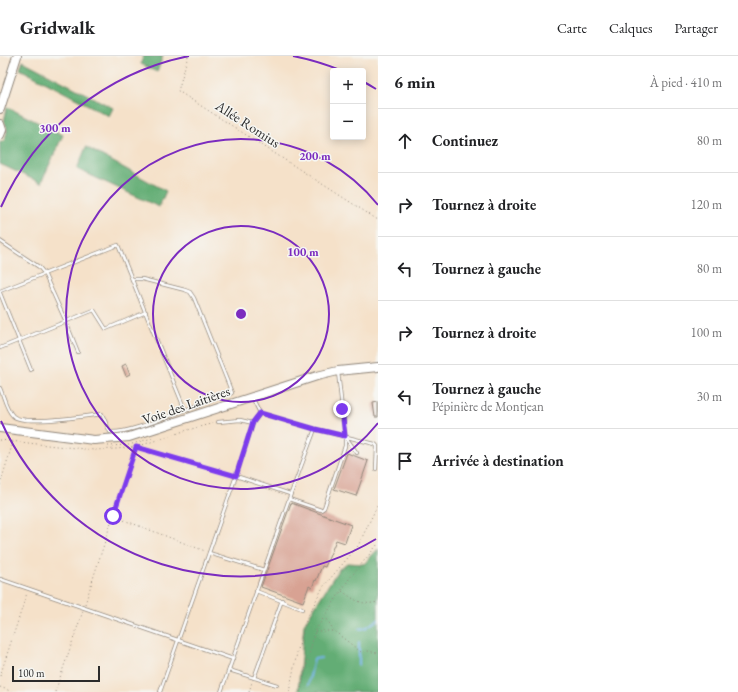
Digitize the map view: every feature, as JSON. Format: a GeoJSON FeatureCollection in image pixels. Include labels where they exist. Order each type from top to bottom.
{"type":"FeatureCollection","features":[{"type":"Feature","properties":{"kind":"street"},"geometry":{"type":"LineString","coordinates":[[0,109],[17,56]]}},
{"type":"Feature","properties":{"kind":"street"},"geometry":{"type":"LineString","coordinates":[[0,124],[2,130],[0,135]]}},
{"type":"Feature","properties":{"kind":"street","name":"Voie des Laitières"},"geometry":{"type":"LineString","coordinates":[[0,428],[82,439],[112,440],[142,434],[302,380],[338,371],[378,367]]}},
{"type":"Feature","properties":{"kind":"lane"},"geometry":{"type":"LineString","coordinates":[[0,241],[39,267],[44,273],[78,352]]}},
{"type":"Feature","properties":{"kind":"lane"},"geometry":{"type":"LineString","coordinates":[[31,370],[0,292],[44,273],[118,245],[185,410]]}},
{"type":"Feature","properties":{"kind":"lane"},"geometry":{"type":"LineString","coordinates":[[0,388],[8,408],[14,416],[18,418],[48,420],[102,414],[110,432],[116,433],[144,425],[232,393],[194,298],[190,292],[142,279],[132,279]]}},
{"type":"Feature","properties":{"kind":"lane"},"geometry":{"type":"LineString","coordinates":[[0,348],[94,310],[106,329],[146,312]]}},
{"type":"Feature","properties":{"kind":"lane"},"geometry":{"type":"LineString","coordinates":[[289,499],[321,510],[324,508],[345,446],[338,371]]}},
{"type":"Feature","properties":{"kind":"lane"},"geometry":{"type":"LineString","coordinates":[[252,397],[260,413],[375,444],[377,446],[376,469]]}},
{"type":"Feature","properties":{"kind":"lane"},"geometry":{"type":"LineString","coordinates":[[160,692],[236,476],[253,422],[260,413]]}},
{"type":"Feature","properties":{"kind":"lane"},"geometry":{"type":"LineString","coordinates":[[218,422],[240,420],[253,422]]}},
{"type":"Feature","properties":{"kind":"lane"},"geometry":{"type":"LineString","coordinates":[[221,692],[290,494],[315,429]]}},
{"type":"Feature","properties":{"kind":"lane"},"geometry":{"type":"LineString","coordinates":[[345,436],[357,453]]}},
{"type":"Feature","properties":{"kind":"lane"},"geometry":{"type":"LineString","coordinates":[[236,476],[290,494]]}},
{"type":"Feature","properties":{"kind":"lane"},"geometry":{"type":"LineString","coordinates":[[209,552],[264,570]]}},
{"type":"Feature","properties":{"kind":"lane"},"geometry":{"type":"LineString","coordinates":[[0,579],[233,659]]}},
{"type":"Feature","properties":{"kind":"lane"},"geometry":{"type":"LineString","coordinates":[[256,591],[302,609]]}},
{"type":"Feature","properties":{"kind":"lane"},"geometry":{"type":"LineString","coordinates":[[254,678],[282,600]]}},
{"type":"Feature","properties":{"kind":"lane"},"geometry":{"type":"LineString","coordinates":[[229,670],[277,685]]}},
{"type":"Feature","properties":{"kind":"path","name":"Allée Romius"},"geometry":{"type":"LineString","coordinates":[[188,56],[178,90],[378,220]]}},
{"type":"Feature","properties":{"kind":"path"},"geometry":{"type":"LineString","coordinates":[[0,485],[14,442]]}},
{"type":"Feature","properties":{"kind":"path"},"geometry":{"type":"LineString","coordinates":[[56,692],[136,447],[236,476]]}},
{"type":"Feature","properties":{"kind":"path"},"geometry":{"type":"LineString","coordinates":[[289,692],[297,653],[308,618],[323,587],[358,546],[378,504]]}},
{"type":"Feature","properties":{"kind":"path"},"geometry":{"type":"LineString","coordinates":[[113,516],[209,552]]}},
{"type":"Feature","properties":{"kind":"path"},"geometry":{"type":"LineString","coordinates":[[300,692],[315,630],[349,579],[378,544]]}},
{"type":"Feature","properties":{"kind":"path"},"geometry":{"type":"LineString","coordinates":[[0,676],[29,589]]}},
{"type":"Feature","properties":{"kind":"path"},"geometry":{"type":"LineString","coordinates":[[341,590],[356,602],[370,604],[378,602]]}},
{"type":"Feature","properties":{"kind":"path"},"geometry":{"type":"LineString","coordinates":[[325,615],[334,631],[361,652],[368,651],[378,653]]}},
{"type":"Feature","properties":{"kind":"path"},"geometry":{"type":"LineString","coordinates":[[315,630],[334,631]]}},
{"type":"Feature","properties":{"kind":"path"},"geometry":{"type":"LineString","coordinates":[[249,692],[254,678]]}},
{"type":"Feature","properties":{"kind":"path"},"geometry":{"type":"LineString","coordinates":[[0,687],[13,692]]}},
{"type":"Feature","properties":{"kind":"green space"},"geometry":{"type":"Polygon","coordinates":[[[143,56],[163,56],[157,72],[141,64],[143,56]]]}},
{"type":"Feature","properties":{"kind":"green space"},"geometry":{"type":"Polygon","coordinates":[[[23,61],[113,108],[109,116],[20,69],[23,61]]]}},
{"type":"Feature","properties":{"kind":"green space"},"geometry":{"type":"Polygon","coordinates":[[[7,107],[63,135],[41,183],[0,164],[0,142],[4,141],[7,131],[7,127],[4,122],[7,107]]]}},
{"type":"Feature","properties":{"kind":"green space"},"geometry":{"type":"Polygon","coordinates":[[[86,147],[166,191],[159,207],[77,169],[86,147]]]}},
{"type":"Feature","properties":{"kind":"green space"},"geometry":{"type":"Polygon","coordinates":[[[378,549],[378,692],[298,692],[304,624],[338,570],[347,563],[364,564],[378,549]]]}},
{"type":"Feature","properties":{"kind":"building"},"geometry":{"type":"Polygon","coordinates":[[[126,364],[130,374],[126,376],[122,366],[126,364]]]}},
{"type":"Feature","properties":{"kind":"building"},"geometry":{"type":"Polygon","coordinates":[[[378,402],[378,417],[375,417],[373,403],[378,402]]]}},
{"type":"Feature","properties":{"kind":"building"},"geometry":{"type":"Polygon","coordinates":[[[347,453],[368,461],[356,496],[334,489],[347,453]]]}},
{"type":"Feature","properties":{"kind":"building"},"geometry":{"type":"Polygon","coordinates":[[[291,503],[351,525],[345,543],[336,540],[325,567],[322,566],[312,588],[309,586],[303,602],[261,587],[291,503]]]}},
{"type":"Feature","properties":{"kind":"waterway"},"geometry":{"type":"LineString","coordinates":[[359,629],[365,628],[378,620]]}},
{"type":"Feature","properties":{"kind":"waterway"},"geometry":{"type":"LineString","coordinates":[[359,642],[359,665]]}},
{"type":"Feature","properties":{"kind":"waterway"},"geometry":{"type":"LineString","coordinates":[[308,685],[314,659],[321,658]]}},
{"type":"Feature","properties":{"kind":"route"},"geometry":{"type":"LineString","coordinates":[[113,516],[136,447],[236,476],[253,422],[260,413],[345,436],[342,409]]}}]}
